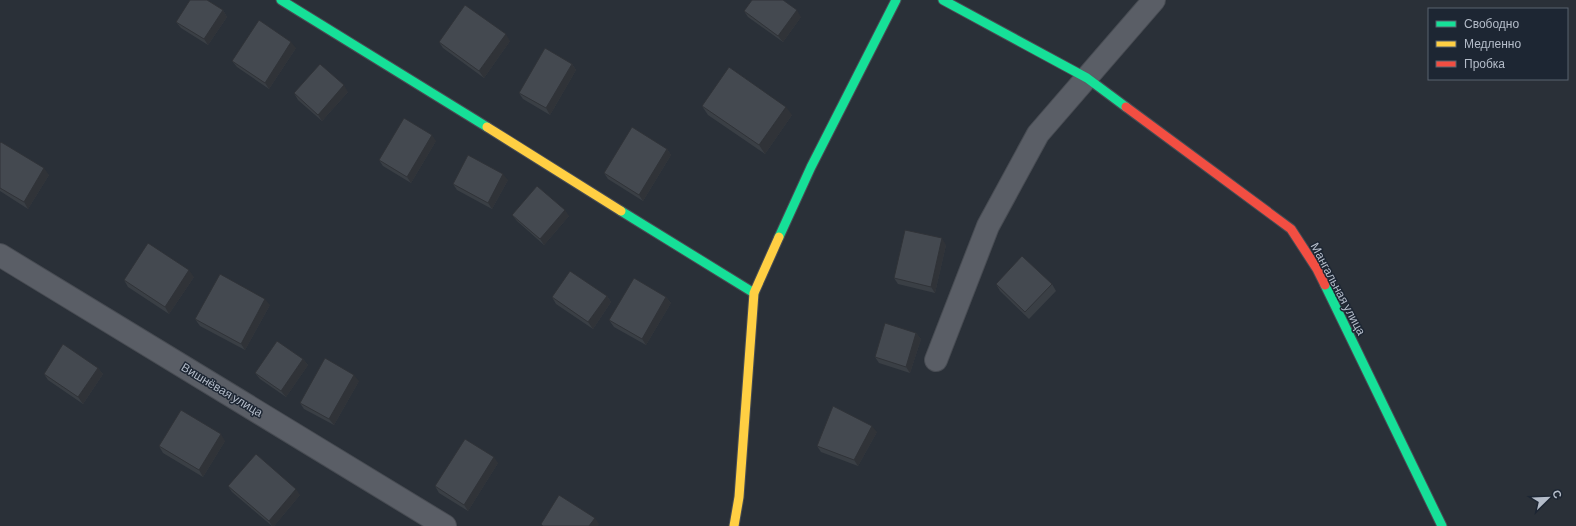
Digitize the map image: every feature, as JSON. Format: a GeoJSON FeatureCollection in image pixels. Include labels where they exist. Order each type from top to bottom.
{"type":"FeatureCollection","features":[{"type":"Feature","properties":{"kind":"street"},"geometry":{"type":"LineString","coordinates":[[280,0],[754,293]]}},
{"type":"Feature","properties":{"kind":"street"},"geometry":{"type":"LineString","coordinates":[[734,526],[739,497],[754,293],[811,167],[896,0]]}},
{"type":"Feature","properties":{"kind":"street","name":"Мангальная улица"},"geometry":{"type":"LineString","coordinates":[[943,0],[1086,78],[1291,229],[1317,269],[1442,526]]}},
{"type":"Feature","properties":{"kind":"street"},"geometry":{"type":"LineString","coordinates":[[936,360],[988,226],[1038,134],[1154,0]]}},
{"type":"Feature","properties":{"kind":"street","name":"Вишнёвая улица"},"geometry":{"type":"LineString","coordinates":[[0,255],[445,526]]}},
{"type":"Feature","properties":{"kind":"building"},"geometry":{"type":"Polygon","coordinates":[[[190,0],[207,0],[223,10],[204,39],[176,22],[190,0]]]}},
{"type":"Feature","properties":{"kind":"building"},"geometry":{"type":"Polygon","coordinates":[[[752,0],[783,0],[797,10],[778,36],[744,11],[752,0]]]}},
{"type":"Feature","properties":{"kind":"building"},"geometry":{"type":"Polygon","coordinates":[[[465,5],[506,34],[479,71],[439,42],[465,5]]]}},
{"type":"Feature","properties":{"kind":"building"},"geometry":{"type":"Polygon","coordinates":[[[259,20],[291,42],[265,83],[232,61],[259,20]]]}},
{"type":"Feature","properties":{"kind":"building"},"geometry":{"type":"Polygon","coordinates":[[[545,48],[572,64],[546,108],[519,93],[545,48]]]}},
{"type":"Feature","properties":{"kind":"building"},"geometry":{"type":"Polygon","coordinates":[[[320,64],[344,85],[318,115],[294,93],[320,64]]]}},
{"type":"Feature","properties":{"kind":"building"},"geometry":{"type":"Polygon","coordinates":[[[729,67],[786,107],[759,145],[702,106],[729,67]]]}},
{"type":"Feature","properties":{"kind":"building"},"geometry":{"type":"Polygon","coordinates":[[[404,118],[432,135],[407,177],[379,160],[404,118]]]}},
{"type":"Feature","properties":{"kind":"building"},"geometry":{"type":"Polygon","coordinates":[[[632,127],[667,149],[639,195],[604,173],[632,127]]]}},
{"type":"Feature","properties":{"kind":"building"},"geometry":{"type":"Polygon","coordinates":[[[1,142],[44,168],[24,202],[0,188],[1,142]]]}},
{"type":"Feature","properties":{"kind":"building"},"geometry":{"type":"Polygon","coordinates":[[[468,155],[503,174],[488,203],[453,184],[468,155]]]}},
{"type":"Feature","properties":{"kind":"building"},"geometry":{"type":"Polygon","coordinates":[[[537,186],[565,210],[540,239],[512,215],[537,186]]]}},
{"type":"Feature","properties":{"kind":"building"},"geometry":{"type":"Polygon","coordinates":[[[905,230],[942,238],[931,287],[894,278],[905,230]]]}},
{"type":"Feature","properties":{"kind":"building"},"geometry":{"type":"Polygon","coordinates":[[[148,243],[189,270],[165,307],[124,280],[148,243]]]}},
{"type":"Feature","properties":{"kind":"building"},"geometry":{"type":"Polygon","coordinates":[[[1022,256],[1052,284],[1025,312],[996,284],[1022,256]]]}},
{"type":"Feature","properties":{"kind":"building"},"geometry":{"type":"Polygon","coordinates":[[[570,271],[607,296],[588,322],[552,297],[570,271]]]}},
{"type":"Feature","properties":{"kind":"building"},"geometry":{"type":"Polygon","coordinates":[[[220,274],[265,299],[241,344],[195,319],[220,274]]]}},
{"type":"Feature","properties":{"kind":"building"},"geometry":{"type":"Polygon","coordinates":[[[634,278],[666,297],[642,339],[609,320],[634,278]]]}},
{"type":"Feature","properties":{"kind":"building"},"geometry":{"type":"Polygon","coordinates":[[[885,323],[916,333],[906,367],[875,357],[885,323]]]}},
{"type":"Feature","properties":{"kind":"building"},"geometry":{"type":"Polygon","coordinates":[[[277,341],[303,359],[281,391],[255,373],[277,341]]]}},
{"type":"Feature","properties":{"kind":"building"},"geometry":{"type":"Polygon","coordinates":[[[63,344],[98,368],[78,397],[44,374],[63,344]]]}},
{"type":"Feature","properties":{"kind":"building"},"geometry":{"type":"Polygon","coordinates":[[[325,358],[354,375],[329,419],[300,403],[325,358]]]}},
{"type":"Feature","properties":{"kind":"building"},"geometry":{"type":"Polygon","coordinates":[[[833,406],[872,426],[854,460],[817,446],[833,406]]]}},
{"type":"Feature","properties":{"kind":"building"},"geometry":{"type":"Polygon","coordinates":[[[181,410],[221,434],[199,470],[159,446],[181,410]]]}},
{"type":"Feature","properties":{"kind":"building"},"geometry":{"type":"Polygon","coordinates":[[[465,439],[494,457],[464,505],[435,486],[465,439]]]}},
{"type":"Feature","properties":{"kind":"building"},"geometry":{"type":"Polygon","coordinates":[[[256,454],[296,489],[269,521],[228,486],[256,454]]]}},
{"type":"Feature","properties":{"kind":"building"},"geometry":{"type":"Polygon","coordinates":[[[559,495],[595,518],[589,526],[543,526],[541,524],[559,495]]]}},
{"type":"Feature","properties":{"kind":"traffic: fast"},"geometry":{"type":"LineString","coordinates":[[281,0],[487,127]]}},
{"type":"Feature","properties":{"kind":"traffic: fast"},"geometry":{"type":"LineString","coordinates":[[779,237],[811,167],[896,0]]}},
{"type":"Feature","properties":{"kind":"traffic: fast"},"geometry":{"type":"LineString","coordinates":[[943,0],[1087,78],[1126,107]]}},
{"type":"Feature","properties":{"kind":"traffic: fast"},"geometry":{"type":"LineString","coordinates":[[621,211],[754,293]]}},
{"type":"Feature","properties":{"kind":"traffic: fast"},"geometry":{"type":"LineString","coordinates":[[1325,285],[1442,526]]}},
{"type":"Feature","properties":{"kind":"traffic: slow"},"geometry":{"type":"LineString","coordinates":[[487,127],[621,211]]}},
{"type":"Feature","properties":{"kind":"traffic: slow"},"geometry":{"type":"LineString","coordinates":[[734,526],[739,497],[754,293],[779,237]]}},
{"type":"Feature","properties":{"kind":"traffic: jam"},"geometry":{"type":"LineString","coordinates":[[1126,107],[1291,229],[1317,269],[1325,285]]}}]}
